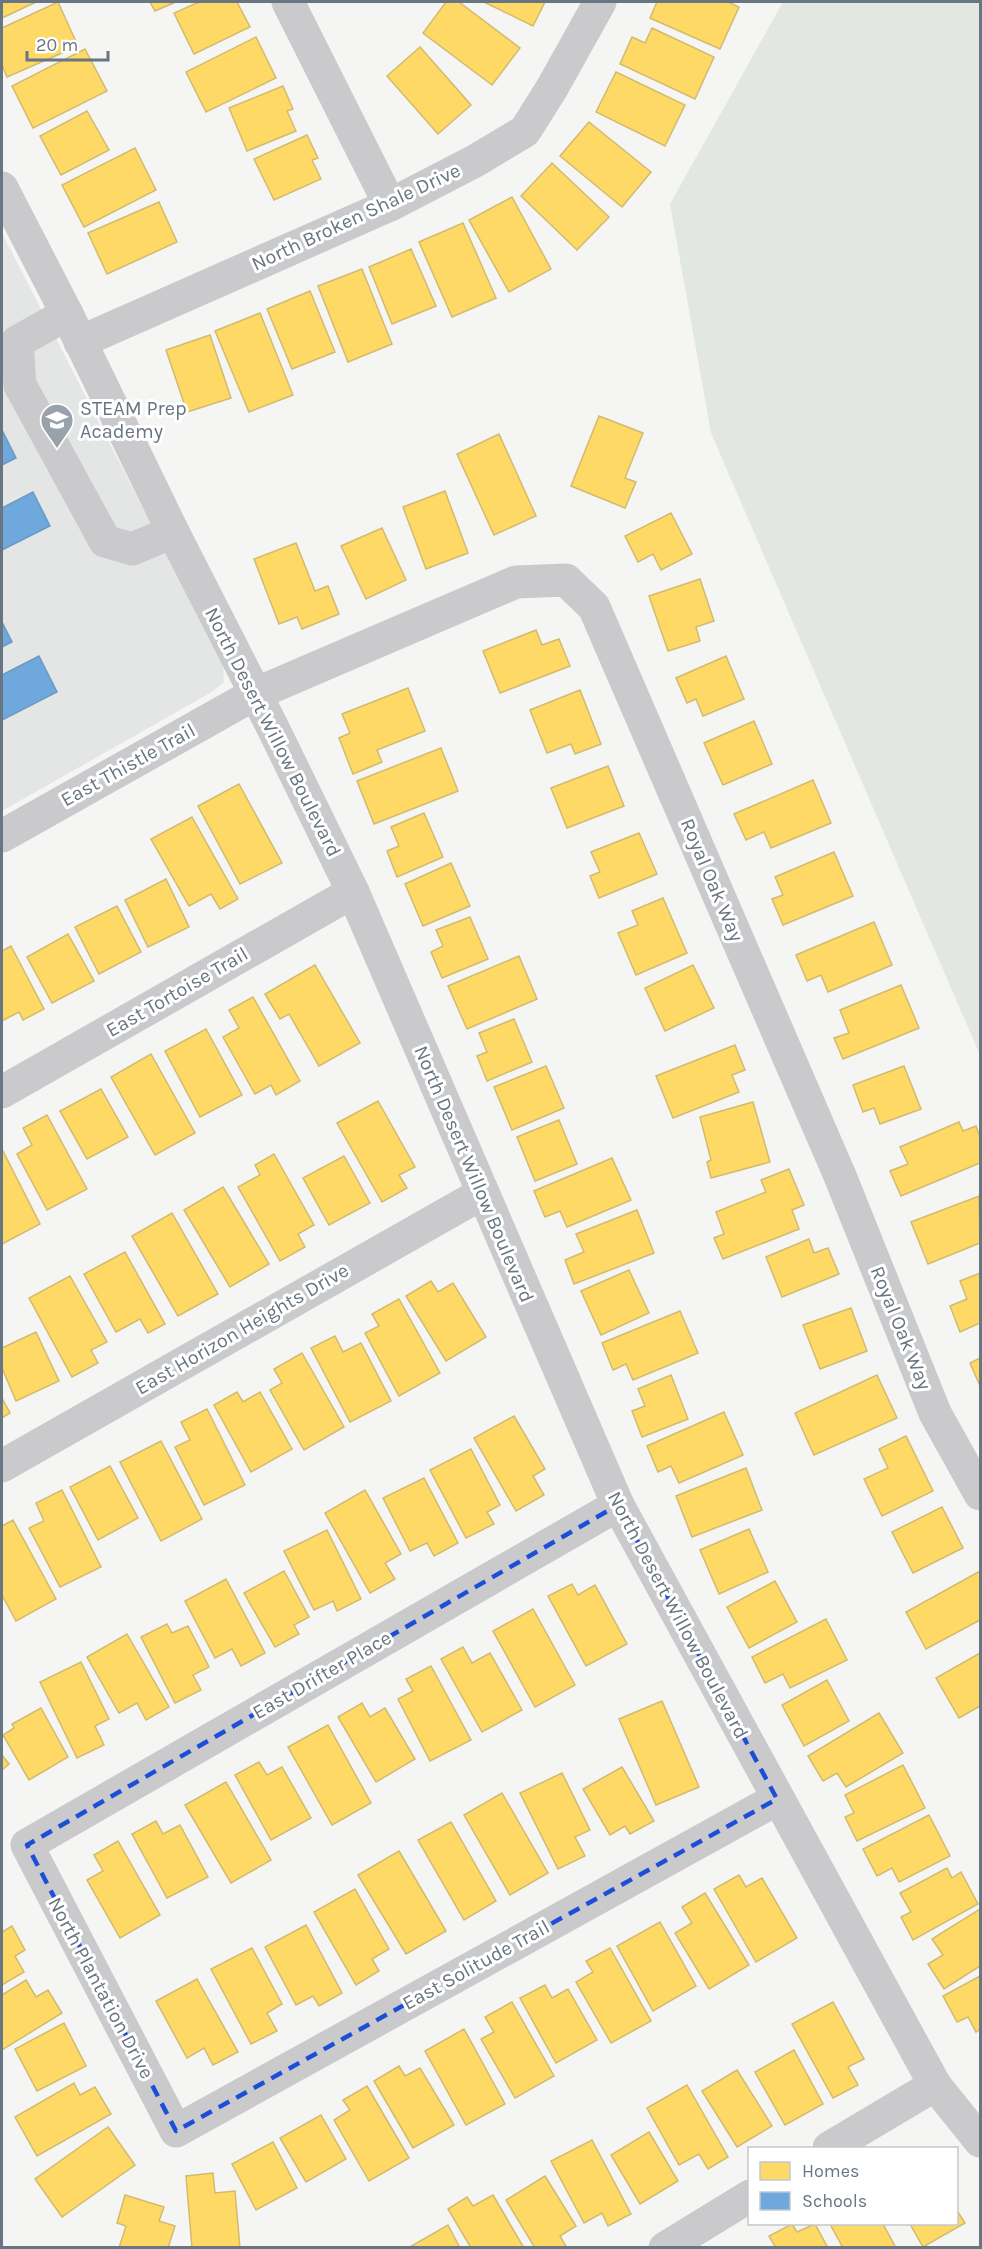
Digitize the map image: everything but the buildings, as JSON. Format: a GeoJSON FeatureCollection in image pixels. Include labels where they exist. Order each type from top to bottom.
{"type":"FeatureCollection","features":[{"type":"Feature","properties":{"kind":"street"},"geometry":{"type":"LineString","coordinates":[[288,2],[390,205]]}},
{"type":"Feature","properties":{"kind":"street","name":"North Broken Shale Drive"},"geometry":{"type":"LineString","coordinates":[[173,532],[132,549],[105,541],[20,386],[17,342],[74,328],[390,205],[525,131],[600,2]]}},
{"type":"Feature","properties":{"kind":"street","name":"North Desert Willow Boulevard"},"geometry":{"type":"LineString","coordinates":[[4,199],[74,328],[353,892],[618,1505],[935,2085],[981,2141]]}},
{"type":"Feature","properties":{"kind":"street","name":"Royal Oak Way"},"geometry":{"type":"LineString","coordinates":[[255,694],[516,582],[566,580],[594,607],[840,1176],[935,1413],[981,1494]]}},
{"type":"Feature","properties":{"kind":"street","name":"East Thistle Trail"},"geometry":{"type":"LineString","coordinates":[[2,836],[255,694]]}},
{"type":"Feature","properties":{"kind":"street","name":"East Tortoise Trail"},"geometry":{"type":"LineString","coordinates":[[2,1092],[353,892]]}},
{"type":"Feature","properties":{"kind":"street","name":"East Horizon Heights Drive"},"geometry":{"type":"LineString","coordinates":[[2,1466],[483,1194]]}},
{"type":"Feature","properties":{"kind":"street","name":"East Drifter Place"},"geometry":{"type":"LineString","coordinates":[[27,1845],[618,1505]]}},
{"type":"Feature","properties":{"kind":"street","name":"East Solitude Trail"},"geometry":{"type":"LineString","coordinates":[[176,2131],[777,1799]]}},
{"type":"Feature","properties":{"kind":"street","name":"North Plantation Drive"},"geometry":{"type":"LineString","coordinates":[[27,1845],[176,2131]]}},
{"type":"Feature","properties":{"kind":"street"},"geometry":{"type":"LineString","coordinates":[[831,2147],[935,2085]]}},
{"type":"Feature","properties":{"kind":"street"},"geometry":{"type":"LineString","coordinates":[[665,2247],[748,2197]]}},
{"type":"Feature","properties":{"kind":"highlighted area"},"geometry":{"type":"Polygon","coordinates":[[[618,1505],[777,1799],[176,2131],[27,1845],[618,1505]]]}},
{"type":"Feature","properties":{"kind":"shaded area"},"geometry":{"type":"Polygon","coordinates":[[[783,2],[980,2],[980,1055],[711,433],[670,204],[783,2]]]}},
{"type":"Feature","properties":{"kind":"shaded area","name":"STEAM Prep Academy"},"geometry":{"type":"Polygon","coordinates":[[[2,233],[223,665],[224,682],[210,693],[2,811],[2,233]]]}},
{"type":"Feature","properties":{"kind":"place","name":"STEAM Prep Academy"},"geometry":{"type":"Point","coordinates":[57,449]}}]}
